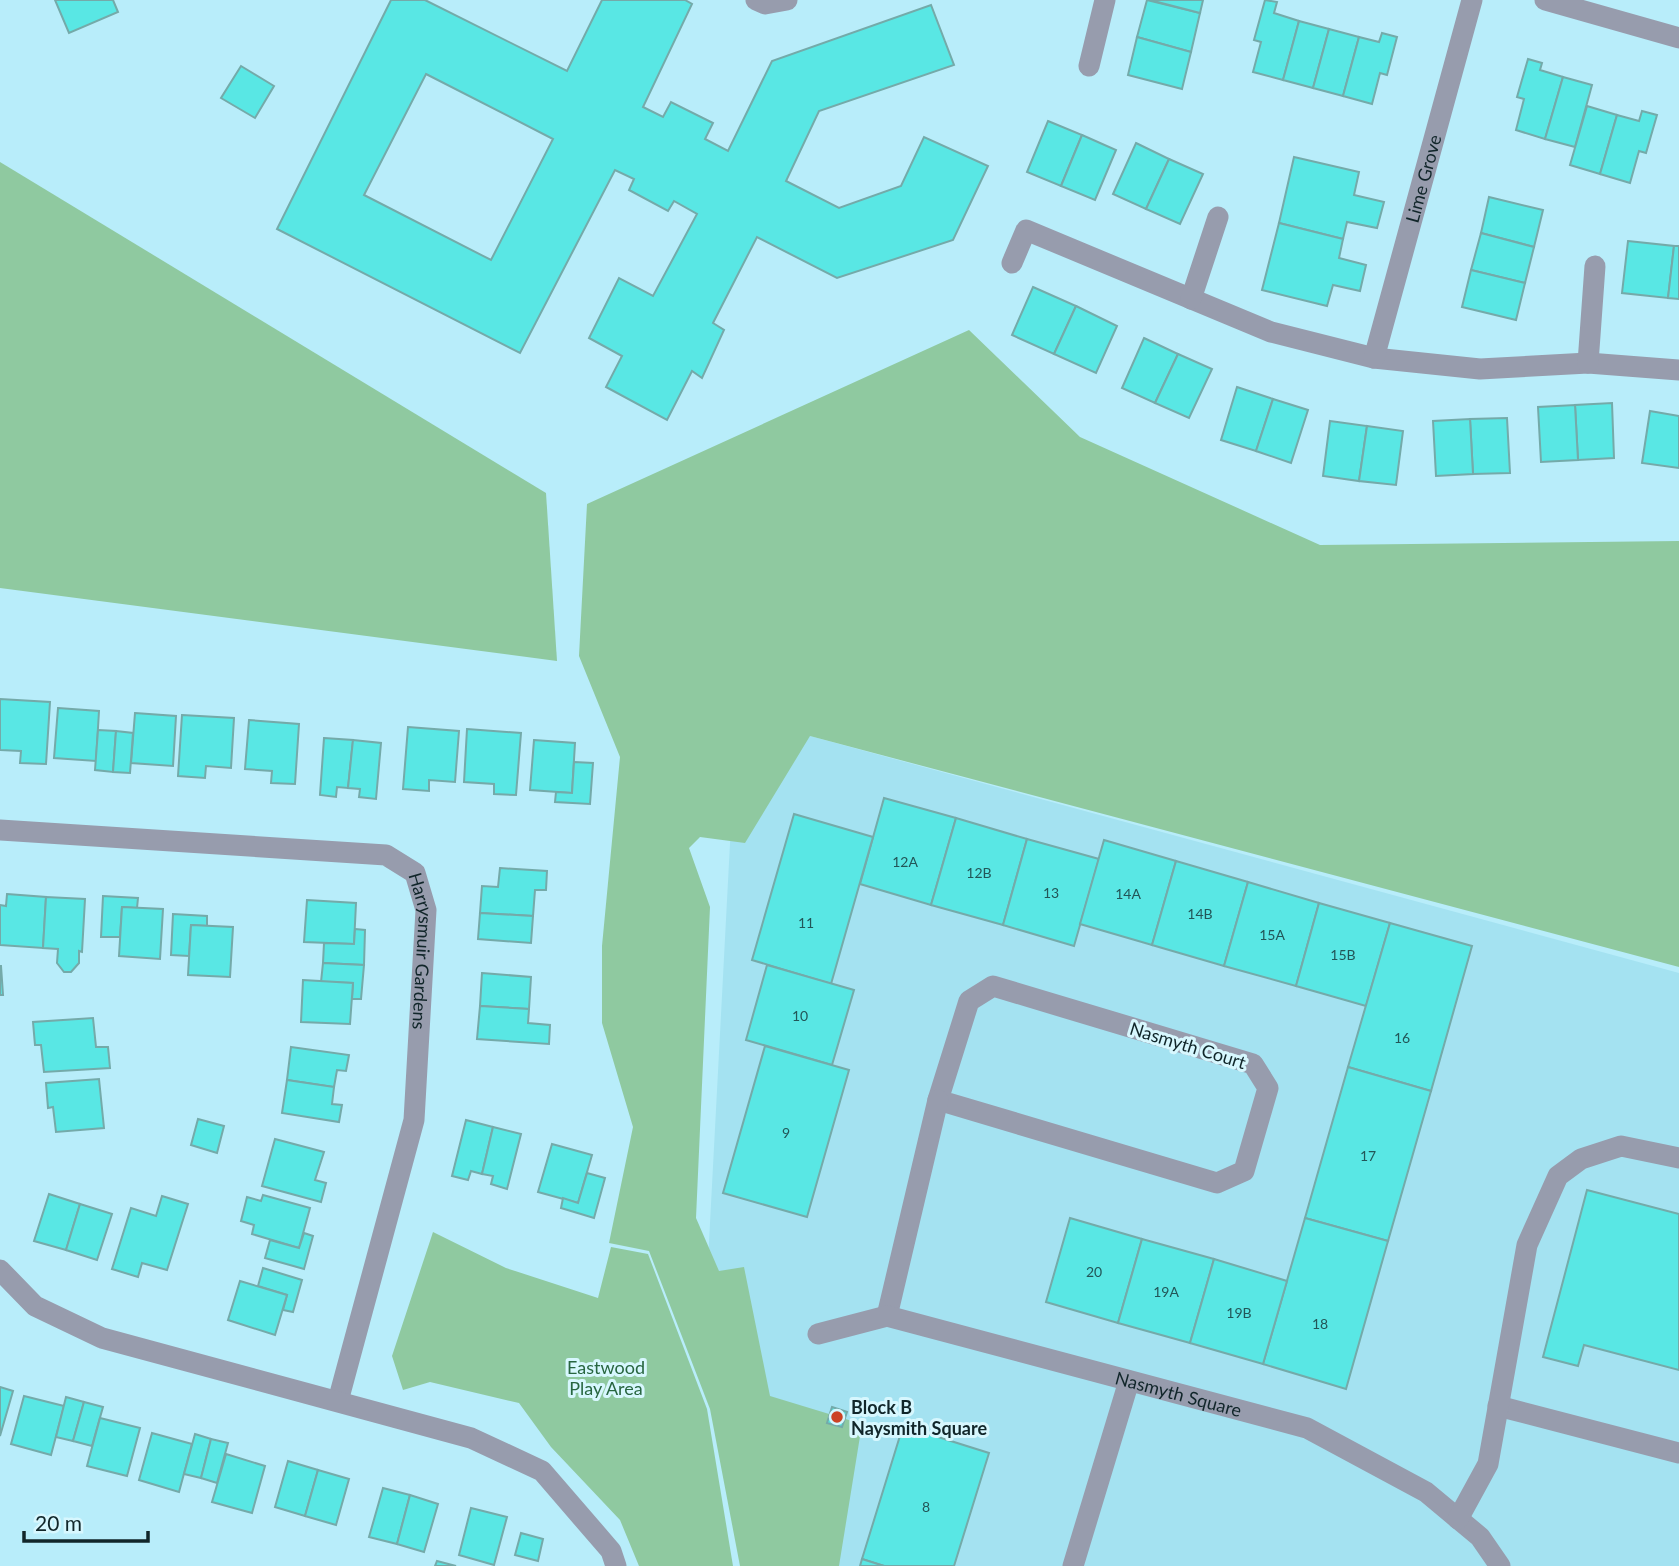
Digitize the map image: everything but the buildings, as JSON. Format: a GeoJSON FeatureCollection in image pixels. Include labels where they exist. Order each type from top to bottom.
{"type":"FeatureCollection","features":[{"type":"Feature","properties":{"kind":"street"},"geometry":{"type":"LineString","coordinates":[[756,0],[765,4],[787,0]]}},
{"type":"Feature","properties":{"kind":"street"},"geometry":{"type":"LineString","coordinates":[[1089,66],[1105,0]]}},
{"type":"Feature","properties":{"kind":"street","name":"Lime Grove"},"geometry":{"type":"LineString","coordinates":[[1374,358],[1472,0]]}},
{"type":"Feature","properties":{"kind":"street"},"geometry":{"type":"LineString","coordinates":[[1545,0],[1679,38]]}},
{"type":"Feature","properties":{"kind":"street"},"geometry":{"type":"LineString","coordinates":[[1191,299],[1218,217]]}},
{"type":"Feature","properties":{"kind":"street"},"geometry":{"type":"LineString","coordinates":[[1012,263],[1026,230],[1270,332],[1374,358],[1480,369],[1588,363],[1679,370]]}},
{"type":"Feature","properties":{"kind":"street"},"geometry":{"type":"LineString","coordinates":[[1588,363],[1595,266]]}},
{"type":"Feature","properties":{"kind":"street","name":"Harrysmuir Gardens"},"geometry":{"type":"LineString","coordinates":[[0,830],[386,855],[415,873],[426,910],[414,1120],[338,1401]]}},
{"type":"Feature","properties":{"kind":"street","name":"Nasmyth Court"},"geometry":{"type":"LineString","coordinates":[[887,1316],[938,1100],[969,1001],[993,986],[1253,1064],[1268,1088],[1244,1171],[1217,1183],[938,1100]]}},
{"type":"Feature","properties":{"kind":"street"},"geometry":{"type":"LineString","coordinates":[[1458,1519],[1488,1464],[1527,1245],[1558,1176],[1581,1159],[1621,1146],[1679,1158]]}},
{"type":"Feature","properties":{"kind":"street"},"geometry":{"type":"LineString","coordinates":[[0,1270],[35,1306],[102,1338],[471,1438],[542,1471],[611,1551],[616,1566]]}},
{"type":"Feature","properties":{"kind":"street","name":"Nasmyth Square"},"geometry":{"type":"LineString","coordinates":[[818,1334],[887,1316],[1307,1428],[1426,1492],[1480,1537],[1500,1566]]}},
{"type":"Feature","properties":{"kind":"street"},"geometry":{"type":"LineString","coordinates":[[1073,1566],[1129,1381]]}},
{"type":"Feature","properties":{"kind":"street"},"geometry":{"type":"LineString","coordinates":[[1498,1406],[1679,1453]]}},
{"type":"Feature","properties":{"kind":"shaded area"},"geometry":{"type":"Polygon","coordinates":[[[737,711],[810,736],[1679,973],[1679,1566],[783,1566],[706,1299],[737,711]]]}},
{"type":"Feature","properties":{"kind":"green space"},"geometry":{"type":"Polygon","coordinates":[[[0,162],[546,493],[557,661],[0,588],[0,162]]]}},
{"type":"Feature","properties":{"kind":"green space"},"geometry":{"type":"Polygon","coordinates":[[[969,330],[1080,437],[1320,545],[1679,541],[1679,967],[810,736],[745,843],[700,837],[689,848],[710,907],[696,1218],[719,1271],[744,1267],[770,1396],[862,1424],[839,1566],[740,1566],[710,1409],[649,1251],[609,1243],[633,1127],[602,1023],[602,946],[620,757],[579,656],[587,504],[969,330]]]}},
{"type":"Feature","properties":{"kind":"green space","name":"Eastwood Play Area"},"geometry":{"type":"Polygon","coordinates":[[[433,1232],[506,1268],[598,1298],[611,1247],[648,1254],[707,1409],[733,1566],[639,1566],[620,1520],[551,1447],[519,1403],[430,1382],[403,1390],[392,1356],[433,1232]]]}},
{"type":"Feature","properties":{"kind":"place","name":"Block B Naysmith Square"},"geometry":{"type":"Point","coordinates":[837,1417]}}]}
